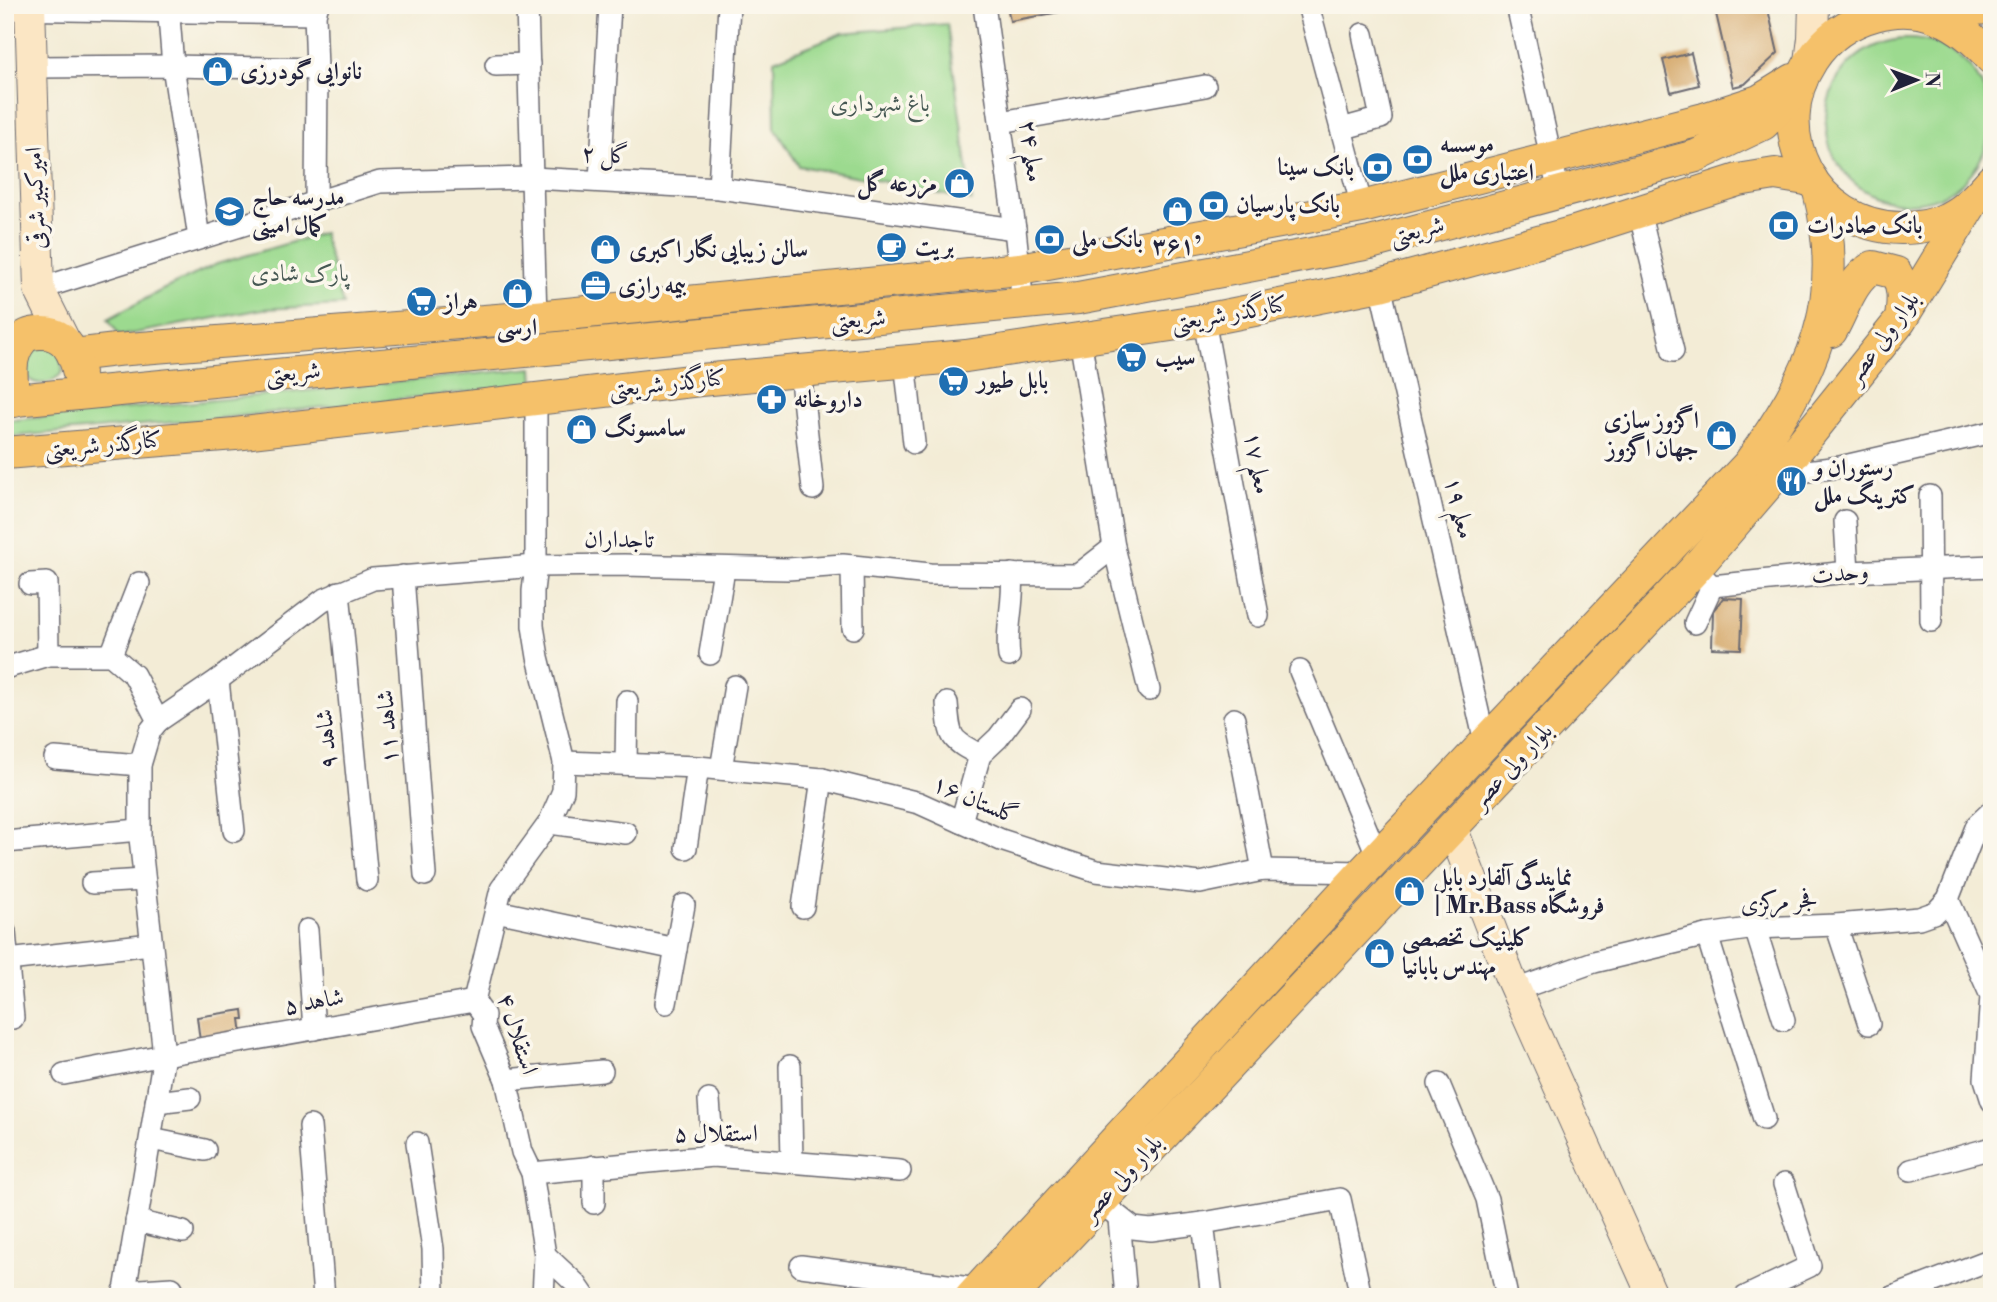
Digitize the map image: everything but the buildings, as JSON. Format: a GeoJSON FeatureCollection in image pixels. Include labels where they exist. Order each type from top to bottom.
{"type":"FeatureCollection","features":[{"type":"Feature","properties":{"kind":"main road"},"geometry":{"type":"LineString","coordinates":[[1814,5],[1813,38],[1796,94],[1793,120],[1796,145],[1805,169],[1815,185]]}},
{"type":"Feature","properties":{"kind":"main road","name":"امیرکبیر شرقی"},"geometry":{"type":"LineString","coordinates":[[22,8],[32,67],[39,289],[70,349]]}},
{"type":"Feature","properties":{"kind":"main road"},"geometry":{"type":"LineString","coordinates":[[1907,8],[1946,20],[1972,36],[1992,58]]}},
{"type":"Feature","properties":{"kind":"main road"},"geometry":{"type":"LineString","coordinates":[[1696,156],[1755,130],[1771,117],[1819,49],[1838,31],[1860,19],[1907,8],[1992,8]]}},
{"type":"Feature","properties":{"kind":"main road"},"geometry":{"type":"LineString","coordinates":[[70,349],[140,348],[536,317],[1020,269],[1362,207],[1704,119],[1759,101],[1788,85],[1805,71]]}},
{"type":"Feature","properties":{"kind":"main road"},"geometry":{"type":"LineString","coordinates":[[1696,156],[1716,154],[1772,161],[1797,170],[1838,208],[1860,221],[1884,228],[1916,228],[1946,220],[1982,192]]}},
{"type":"Feature","properties":{"kind":"main road","name":"شریعتی"},"geometry":{"type":"LineString","coordinates":[[9,401],[1078,298],[1370,243],[1696,156]]}},
{"type":"Feature","properties":{"kind":"main road","name":"کنارگذر شریعتی"},"geometry":{"type":"LineString","coordinates":[[5,453],[235,434],[536,399],[966,356],[1204,320],[1380,285],[1575,232],[1709,189],[1759,176],[1787,175],[1815,185]]}},
{"type":"Feature","properties":{"kind":"main road","name":"بلوار ولی عصر"},"geometry":{"type":"LineString","coordinates":[[974,1293],[1485,742],[1748,465],[1780,421],[1798,389],[1827,304],[1830,251],[1826,217],[1815,185]]}},
{"type":"Feature","properties":{"kind":"main road","name":"بلوار ولی عصر"},"geometry":{"type":"LineString","coordinates":[[1011,1297],[1109,1211],[1453,830],[1704,578],[1787,462],[1900,321],[1982,192]]}},
{"type":"Feature","properties":{"kind":"main road"},"geometry":{"type":"LineString","coordinates":[[1798,389],[1862,273],[1873,267],[1896,274],[1904,294],[1900,321]]}},
{"type":"Feature","properties":{"kind":"main road"},"geometry":{"type":"LineString","coordinates":[[9,401],[13,344],[34,313],[39,289]]}},
{"type":"Feature","properties":{"kind":"main road"},"geometry":{"type":"LineString","coordinates":[[13,344],[34,333],[48,333],[70,349],[79,373],[81,395]]}},
{"type":"Feature","properties":{"kind":"main road"},"geometry":{"type":"LineString","coordinates":[[536,351],[536,399]]}},
{"type":"Feature","properties":{"kind":"main road"},"geometry":{"type":"LineString","coordinates":[[1453,830],[1515,990],[1653,1297]]}},
{"type":"Feature","properties":{"kind":"street"},"geometry":{"type":"LineString","coordinates":[[527,5],[536,317]]}},
{"type":"Feature","properties":{"kind":"street"},"geometry":{"type":"LineString","coordinates":[[600,180],[610,5]]}},
{"type":"Feature","properties":{"kind":"street"},"geometry":{"type":"LineString","coordinates":[[719,188],[729,5]]}},
{"type":"Feature","properties":{"kind":"street","name":"معلم ۲۴"},"geometry":{"type":"LineString","coordinates":[[984,5],[1023,305]]}},
{"type":"Feature","properties":{"kind":"street"},"geometry":{"type":"LineString","coordinates":[[1308,5],[1362,207]]}},
{"type":"Feature","properties":{"kind":"street"},"geometry":{"type":"LineString","coordinates":[[1517,5],[1559,192]]}},
{"type":"Feature","properties":{"kind":"street"},"geometry":{"type":"LineString","coordinates":[[22,8],[316,9],[316,201]]}},
{"type":"Feature","properties":{"kind":"street"},"geometry":{"type":"LineString","coordinates":[[168,9],[173,66],[199,238]]}},
{"type":"Feature","properties":{"kind":"street"},"geometry":{"type":"LineString","coordinates":[[1341,129],[1381,118],[1363,34]]}},
{"type":"Feature","properties":{"kind":"street"},"geometry":{"type":"LineString","coordinates":[[496,65],[529,64]]}},
{"type":"Feature","properties":{"kind":"street"},"geometry":{"type":"LineString","coordinates":[[32,67],[317,69]]}},
{"type":"Feature","properties":{"kind":"street"},"geometry":{"type":"LineString","coordinates":[[1001,122],[1205,86]]}},
{"type":"Feature","properties":{"kind":"street","name":"گل ۲"},"geometry":{"type":"LineString","coordinates":[[39,289],[380,182],[532,178],[719,188],[1015,229]]}},
{"type":"Feature","properties":{"kind":"street"},"geometry":{"type":"LineString","coordinates":[[1639,211],[1673,351]]}},
{"type":"Feature","properties":{"kind":"street","name":"معلم ۱۹"},"geometry":{"type":"LineString","coordinates":[[1380,285],[1485,742]]}},
{"type":"Feature","properties":{"kind":"street","name":"معلم ۱۷"},"geometry":{"type":"LineString","coordinates":[[1204,320],[1258,616]]}},
{"type":"Feature","properties":{"kind":"street"},"geometry":{"type":"LineString","coordinates":[[1080,338],[1114,547],[1149,690]]}},
{"type":"Feature","properties":{"kind":"street"},"geometry":{"type":"LineString","coordinates":[[905,361],[914,443]]}},
{"type":"Feature","properties":{"kind":"street"},"geometry":{"type":"LineString","coordinates":[[800,371],[813,489]]}},
{"type":"Feature","properties":{"kind":"street","name":"استقلال ۴"},"geometry":{"type":"LineString","coordinates":[[536,399],[536,566],[533,626],[564,762],[563,791],[550,823],[501,889],[474,1001],[484,1014],[483,1026],[506,1080],[522,1152],[532,1172],[545,1255],[544,1297]]}},
{"type":"Feature","properties":{"kind":"street"},"geometry":{"type":"LineString","coordinates":[[1787,462],[1798,472],[1840,467],[1992,432]]}},
{"type":"Feature","properties":{"kind":"street"},"geometry":{"type":"LineString","coordinates":[[1930,496],[1931,621]]}},
{"type":"Feature","properties":{"kind":"street"},"geometry":{"type":"LineString","coordinates":[[1845,521],[1848,572]]}},
{"type":"Feature","properties":{"kind":"street","name":"تاجداران"},"geometry":{"type":"LineString","coordinates":[[158,721],[218,680],[323,600],[373,579],[536,566],[624,565],[724,569],[852,566],[930,574],[1078,575],[1114,547]]}},
{"type":"Feature","properties":{"kind":"street"},"geometry":{"type":"LineString","coordinates":[[852,566],[853,628]]}},
{"type":"Feature","properties":{"kind":"street","name":"وحدت"},"geometry":{"type":"LineString","coordinates":[[1704,578],[1992,566]]}},
{"type":"Feature","properties":{"kind":"street"},"geometry":{"type":"LineString","coordinates":[[710,654],[724,569]]}},
{"type":"Feature","properties":{"kind":"street"},"geometry":{"type":"LineString","coordinates":[[1009,656],[1007,639],[1014,594],[1012,575]]}},
{"type":"Feature","properties":{"kind":"street","name":"شاهد ۱۱"},"geometry":{"type":"LineString","coordinates":[[403,576],[425,875]]}},
{"type":"Feature","properties":{"kind":"street"},"geometry":{"type":"LineString","coordinates":[[1695,623],[1704,578]]}},
{"type":"Feature","properties":{"kind":"street"},"geometry":{"type":"LineString","coordinates":[[30,584],[47,583],[48,655]]}},
{"type":"Feature","properties":{"kind":"street"},"geometry":{"type":"LineString","coordinates":[[111,655],[139,583]]}},
{"type":"Feature","properties":{"kind":"street","name":"شاهد ۹"},"geometry":{"type":"LineString","coordinates":[[339,592],[367,880]]}},
{"type":"Feature","properties":{"kind":"street"},"geometry":{"type":"LineString","coordinates":[[5,668],[48,655],[111,655],[134,675],[158,721],[150,731],[140,765],[139,830],[164,1055],[124,1294],[172,1288]]}},
{"type":"Feature","properties":{"kind":"street"},"geometry":{"type":"LineString","coordinates":[[1300,671],[1371,864]]}},
{"type":"Feature","properties":{"kind":"street"},"geometry":{"type":"LineString","coordinates":[[218,680],[234,831]]}},
{"type":"Feature","properties":{"kind":"street"},"geometry":{"type":"LineString","coordinates":[[721,769],[735,686]]}},
{"type":"Feature","properties":{"kind":"street"},"geometry":{"type":"LineString","coordinates":[[626,764],[627,701]]}},
{"type":"Feature","properties":{"kind":"street"},"geometry":{"type":"LineString","coordinates":[[947,703],[950,732],[958,743],[980,755]]}},
{"type":"Feature","properties":{"kind":"street"},"geometry":{"type":"LineString","coordinates":[[961,822],[980,755],[998,738],[1020,709]]}},
{"type":"Feature","properties":{"kind":"street"},"geometry":{"type":"LineString","coordinates":[[1234,719],[1263,870]]}},
{"type":"Feature","properties":{"kind":"street"},"geometry":{"type":"LineString","coordinates":[[55,758],[140,765]]}},
{"type":"Feature","properties":{"kind":"street","name":"گلستان ۱۶"},"geometry":{"type":"LineString","coordinates":[[564,762],[698,767],[822,779],[919,803],[1001,840],[1096,871],[1200,883],[1263,870],[1371,864]]}},
{"type":"Feature","properties":{"kind":"street"},"geometry":{"type":"LineString","coordinates":[[686,848],[698,767]]}},
{"type":"Feature","properties":{"kind":"street"},"geometry":{"type":"LineString","coordinates":[[803,907],[822,779]]}},
{"type":"Feature","properties":{"kind":"street"},"geometry":{"type":"LineString","coordinates":[[1992,811],[1977,825],[1948,899],[1991,996],[1985,1079],[1992,1101]]}},
{"type":"Feature","properties":{"kind":"street"},"geometry":{"type":"LineString","coordinates":[[550,823],[626,833]]}},
{"type":"Feature","properties":{"kind":"street"},"geometry":{"type":"LineString","coordinates":[[5,842],[139,830]]}},
{"type":"Feature","properties":{"kind":"street"},"geometry":{"type":"LineString","coordinates":[[92,884],[144,880]]}},
{"type":"Feature","properties":{"kind":"street","name":"فجر مرکزی"},"geometry":{"type":"LineString","coordinates":[[1515,990],[1594,961],[1707,935],[1755,928],[1919,918],[1936,912],[1948,899]]}},
{"type":"Feature","properties":{"kind":"street"},"geometry":{"type":"LineString","coordinates":[[666,1003],[684,905]]}},
{"type":"Feature","properties":{"kind":"street"},"geometry":{"type":"LineString","coordinates":[[496,911],[676,949]]}},
{"type":"Feature","properties":{"kind":"street"},"geometry":{"type":"LineString","coordinates":[[1836,925],[1869,1024]]}},
{"type":"Feature","properties":{"kind":"street"},"geometry":{"type":"LineString","coordinates":[[1755,928],[1784,1020]]}},
{"type":"Feature","properties":{"kind":"street"},"geometry":{"type":"LineString","coordinates":[[307,930],[314,1029]]}},
{"type":"Feature","properties":{"kind":"street"},"geometry":{"type":"LineString","coordinates":[[5,932],[13,1018]]}},
{"type":"Feature","properties":{"kind":"street"},"geometry":{"type":"LineString","coordinates":[[1707,935],[1763,1119]]}},
{"type":"Feature","properties":{"kind":"street"},"geometry":{"type":"LineString","coordinates":[[8,960],[151,944]]}},
{"type":"Feature","properties":{"kind":"street","name":"شاهد ۵"},"geometry":{"type":"LineString","coordinates":[[64,1074],[474,1001]]}},
{"type":"Feature","properties":{"kind":"street"},"geometry":{"type":"LineString","coordinates":[[790,1066],[792,1162]]}},
{"type":"Feature","properties":{"kind":"street"},"geometry":{"type":"LineString","coordinates":[[506,1080],[602,1071]]}},
{"type":"Feature","properties":{"kind":"street"},"geometry":{"type":"LineString","coordinates":[[1439,1084],[1487,1199],[1507,1297]]}},
{"type":"Feature","properties":{"kind":"street"},"geometry":{"type":"LineString","coordinates":[[156,1102],[190,1098]]}},
{"type":"Feature","properties":{"kind":"street"},"geometry":{"type":"LineString","coordinates":[[709,1100],[713,1156]]}},
{"type":"Feature","properties":{"kind":"street"},"geometry":{"type":"LineString","coordinates":[[310,1126],[324,1297]]}},
{"type":"Feature","properties":{"kind":"street"},"geometry":{"type":"LineString","coordinates":[[151,1139],[205,1150]]}},
{"type":"Feature","properties":{"kind":"street"},"geometry":{"type":"LineString","coordinates":[[417,1143],[433,1249],[433,1297]]}},
{"type":"Feature","properties":{"kind":"street"},"geometry":{"type":"LineString","coordinates":[[1912,1170],[1992,1148]]}},
{"type":"Feature","properties":{"kind":"street","name":"استقلال ۵"},"geometry":{"type":"LineString","coordinates":[[532,1172],[713,1156],[900,1171]]}},
{"type":"Feature","properties":{"kind":"street"},"geometry":{"type":"LineString","coordinates":[[594,1166],[594,1203]]}},
{"type":"Feature","properties":{"kind":"street"},"geometry":{"type":"LineString","coordinates":[[1745,1297],[1810,1266],[1784,1184]]}},
{"type":"Feature","properties":{"kind":"street"},"geometry":{"type":"LineString","coordinates":[[1109,1211],[1133,1228],[1152,1230],[1340,1199],[1362,1297]]}},
{"type":"Feature","properties":{"kind":"street"},"geometry":{"type":"LineString","coordinates":[[1109,1211],[1126,1297]]}},
{"type":"Feature","properties":{"kind":"street"},"geometry":{"type":"LineString","coordinates":[[136,1221],[183,1232]]}},
{"type":"Feature","properties":{"kind":"street"},"geometry":{"type":"LineString","coordinates":[[1203,1223],[1212,1297]]}},
{"type":"Feature","properties":{"kind":"street"},"geometry":{"type":"LineString","coordinates":[[545,1255],[584,1294]]}},
{"type":"Feature","properties":{"kind":"street"},"geometry":{"type":"LineString","coordinates":[[1893,1297],[1992,1259]]}},
{"type":"Feature","properties":{"kind":"street"},"geometry":{"type":"LineString","coordinates":[[801,1266],[974,1293]]}},
{"type":"Feature","properties":{"kind":"green space","name":"باغ شهرداری"},"geometry":{"type":"Polygon","coordinates":[[[947,24],[972,201],[799,166],[775,128],[774,60],[842,33],[947,24]]]}},
{"type":"Feature","properties":{"kind":"green space"},"geometry":{"type":"Polygon","coordinates":[[[1908,39],[1939,45],[1966,63],[1984,90],[1990,121],[1984,152],[1966,179],[1939,197],[1908,203],[1877,197],[1850,179],[1832,152],[1826,121],[1832,90],[1850,63],[1877,45],[1908,39]]]}},
{"type":"Feature","properties":{"kind":"green space","name":"پارک شادی"},"geometry":{"type":"Polygon","coordinates":[[[323,233],[343,305],[263,309],[120,336],[108,319],[217,264],[323,233]]]}},
{"type":"Feature","properties":{"kind":"green space"},"geometry":{"type":"Polygon","coordinates":[[[57,345],[63,371],[50,381],[33,382],[25,373],[25,351],[57,345]]]}},
{"type":"Feature","properties":{"kind":"green space"},"geometry":{"type":"Polygon","coordinates":[[[533,368],[534,385],[210,419],[5,437],[5,421],[533,368]]]}},
{"type":"Feature","properties":{"kind":"place","name":"نانوایی گودرزی"},"geometry":{"type":"Point","coordinates":[217,72]}},
{"type":"Feature","properties":{"kind":"place","name":"موسسه اعتباری ملل"},"geometry":{"type":"Point","coordinates":[1417,159]}},
{"type":"Feature","properties":{"kind":"place","name":"بانک سینا"},"geometry":{"type":"Point","coordinates":[1377,168]}},
{"type":"Feature","properties":{"kind":"place","name":"مزرعه گل"},"geometry":{"type":"Point","coordinates":[960,184]}},
{"type":"Feature","properties":{"kind":"place","name":"بانک پارسیان"},"geometry":{"type":"Point","coordinates":[1213,205]}},
{"type":"Feature","properties":{"kind":"place","name":"مدرسه حاج کمال امینی"},"geometry":{"type":"Point","coordinates":[229,212]}},
{"type":"Feature","properties":{"kind":"place","name":"۳۶۱’"},"geometry":{"type":"Point","coordinates":[1177,212]}},
{"type":"Feature","properties":{"kind":"place","name":"بانک صادرات"},"geometry":{"type":"Point","coordinates":[1784,226]}},
{"type":"Feature","properties":{"kind":"place","name":"بانک ملی"},"geometry":{"type":"Point","coordinates":[1049,240]}},
{"type":"Feature","properties":{"kind":"place","name":"بریت"},"geometry":{"type":"Point","coordinates":[892,247]}},
{"type":"Feature","properties":{"kind":"place","name":"سالن زیبایی نگار اکبری"},"geometry":{"type":"Point","coordinates":[606,250]}},
{"type":"Feature","properties":{"kind":"place","name":"بیمه رازی"},"geometry":{"type":"Point","coordinates":[595,286]}},
{"type":"Feature","properties":{"kind":"place","name":"ارسی"},"geometry":{"type":"Point","coordinates":[517,294]}},
{"type":"Feature","properties":{"kind":"place","name":"هراز"},"geometry":{"type":"Point","coordinates":[421,302]}},
{"type":"Feature","properties":{"kind":"place","name":"سیب"},"geometry":{"type":"Point","coordinates":[1132,358]}},
{"type":"Feature","properties":{"kind":"place","name":"بابل طیور"},"geometry":{"type":"Point","coordinates":[954,381]}},
{"type":"Feature","properties":{"kind":"place","name":"داروخانه"},"geometry":{"type":"Point","coordinates":[771,400]}},
{"type":"Feature","properties":{"kind":"place","name":"سامسونگ"},"geometry":{"type":"Point","coordinates":[581,429]}},
{"type":"Feature","properties":{"kind":"place","name":"اگزوز سازی جهان اگزوز"},"geometry":{"type":"Point","coordinates":[1722,435]}},
{"type":"Feature","properties":{"kind":"place","name":"رستوران و کترینگ ملل"},"geometry":{"type":"Point","coordinates":[1791,482]}},
{"type":"Feature","properties":{"kind":"place","name":"نمایندگی آلفارد بابل | Mr.Bass فروشگاه"},"geometry":{"type":"Point","coordinates":[1410,892]}},
{"type":"Feature","properties":{"kind":"place","name":"کلینیک تخصصی مهندس بابانیا"},"geometry":{"type":"Point","coordinates":[1379,953]}}]}
